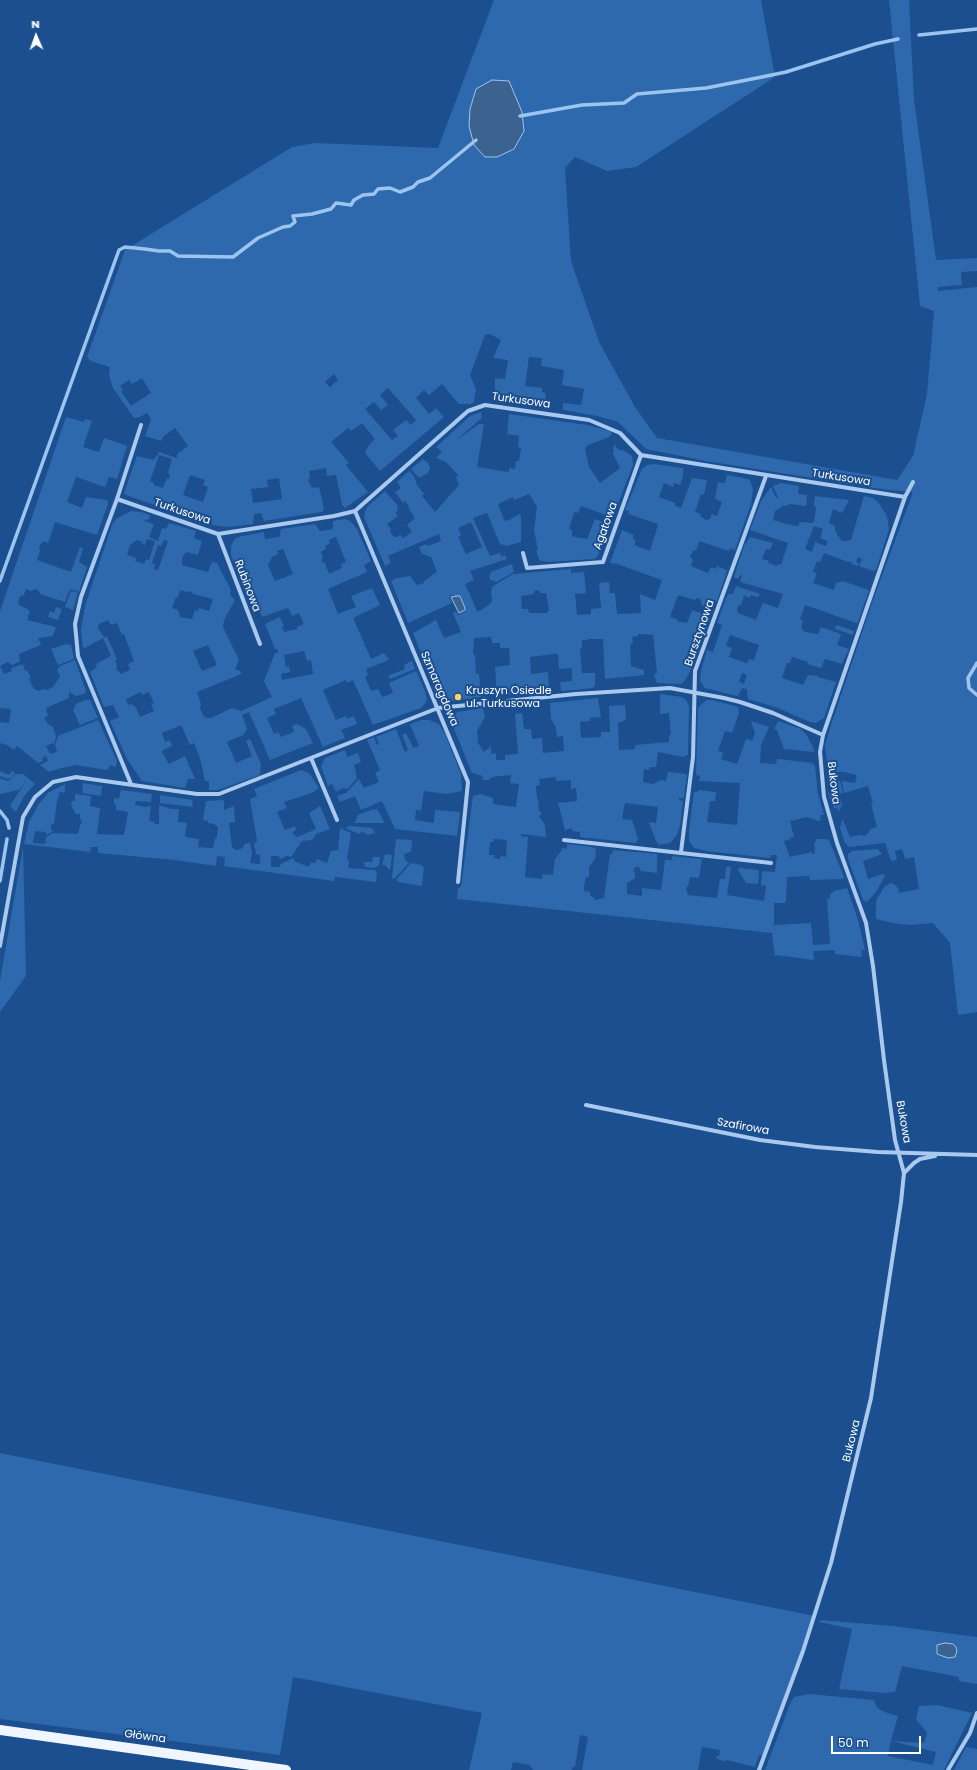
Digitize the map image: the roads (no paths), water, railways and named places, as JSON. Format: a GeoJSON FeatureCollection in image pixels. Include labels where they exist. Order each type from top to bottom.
{"type":"FeatureCollection","features":[{"type":"Feature","properties":{"kind":"main road","name":"Główna"},"geometry":{"type":"LineString","coordinates":[[0,1730],[286,1770]]}},
{"type":"Feature","properties":{"kind":"street","name":"Turkusowa"},"geometry":{"type":"LineString","coordinates":[[117,499],[218,534],[334,516],[355,511],[468,411],[485,405],[589,420],[620,433],[641,455],[905,497]]}},
{"type":"Feature","properties":{"kind":"street"},"geometry":{"type":"LineString","coordinates":[[131,784],[79,658],[75,624],[82,597],[117,499],[141,425]]}},
{"type":"Feature","properties":{"kind":"street","name":"Agatowa"},"geometry":{"type":"LineString","coordinates":[[523,553],[527,568],[603,562],[641,455]]}},
{"type":"Feature","properties":{"kind":"street","name":"Bursztynowa"},"geometry":{"type":"LineString","coordinates":[[681,852],[692,757],[695,672],[766,476]]}},
{"type":"Feature","properties":{"kind":"street","name":"Bukowa"},"geometry":{"type":"LineString","coordinates":[[759,1770],[804,1652],[839,1533],[871,1398],[896,1242],[904,1174],[896,1140],[887,1082],[873,966],[866,923],[837,843],[824,797],[820,752],[823,735],[905,497],[913,482]]}},
{"type":"Feature","properties":{"kind":"street","name":"Szmaragdowa"},"geometry":{"type":"LineString","coordinates":[[355,511],[468,782],[458,882]]}},
{"type":"Feature","properties":{"kind":"street","name":"Rubinowa"},"geometry":{"type":"LineString","coordinates":[[218,534],[260,644]]}},
{"type":"Feature","properties":{"kind":"street"},"geometry":{"type":"LineString","coordinates":[[0,946],[23,817],[35,797],[53,782],[76,777],[197,794],[219,794],[438,708],[576,694],[670,688],[694,691],[724,698],[773,713],[823,735]]}},
{"type":"Feature","properties":{"kind":"street"},"geometry":{"type":"LineString","coordinates":[[311,758],[337,820]]}},
{"type":"Feature","properties":{"kind":"street"},"geometry":{"type":"LineString","coordinates":[[564,840],[771,863]]}},
{"type":"Feature","properties":{"kind":"street","name":"Szafirowa"},"geometry":{"type":"LineString","coordinates":[[586,1106],[760,1140],[823,1147],[943,1154]]}},
{"type":"Feature","properties":{"kind":"street"},"geometry":{"type":"LineString","coordinates":[[904,1174],[914,1162],[920,1159],[943,1154],[977,1154]]}},
{"type":"Feature","properties":{"kind":"street"},"geometry":{"type":"LineString","coordinates":[[948,1770],[970,1733],[977,1713]]}},
{"type":"Feature","properties":{"kind":"waterway"},"geometry":{"type":"LineString","coordinates":[[919,35],[977,29]]}},
{"type":"Feature","properties":{"kind":"waterway"},"geometry":{"type":"LineString","coordinates":[[520,116],[582,105],[624,103],[637,94],[706,88],[757,78],[786,72],[875,44],[898,39]]}},
{"type":"Feature","properties":{"kind":"waterway"},"geometry":{"type":"LineString","coordinates":[[0,581],[119,250],[125,247],[170,251],[178,256],[233,257],[258,238],[283,227],[290,226],[295,222],[293,216],[312,214],[331,209],[336,203],[351,205],[354,200],[363,195],[374,194],[378,189],[390,188],[400,192],[413,187],[418,182],[430,178],[476,140]]}},
{"type":"Feature","properties":{"kind":"waterway"},"geometry":{"type":"LineString","coordinates":[[977,663],[968,678],[969,688],[977,695]]}},
{"type":"Feature","properties":{"kind":"waterway"},"geometry":{"type":"LineString","coordinates":[[0,811],[7,820],[9,828]]}},
{"type":"Feature","properties":{"kind":"waterway"},"geometry":{"type":"LineString","coordinates":[[0,881],[7,839]]}},
{"type":"Feature","properties":{"kind":"place","name":"Kruszyn Osiedle ul. Turkusowa"},"geometry":{"type":"Point","coordinates":[458,697]}}]}
